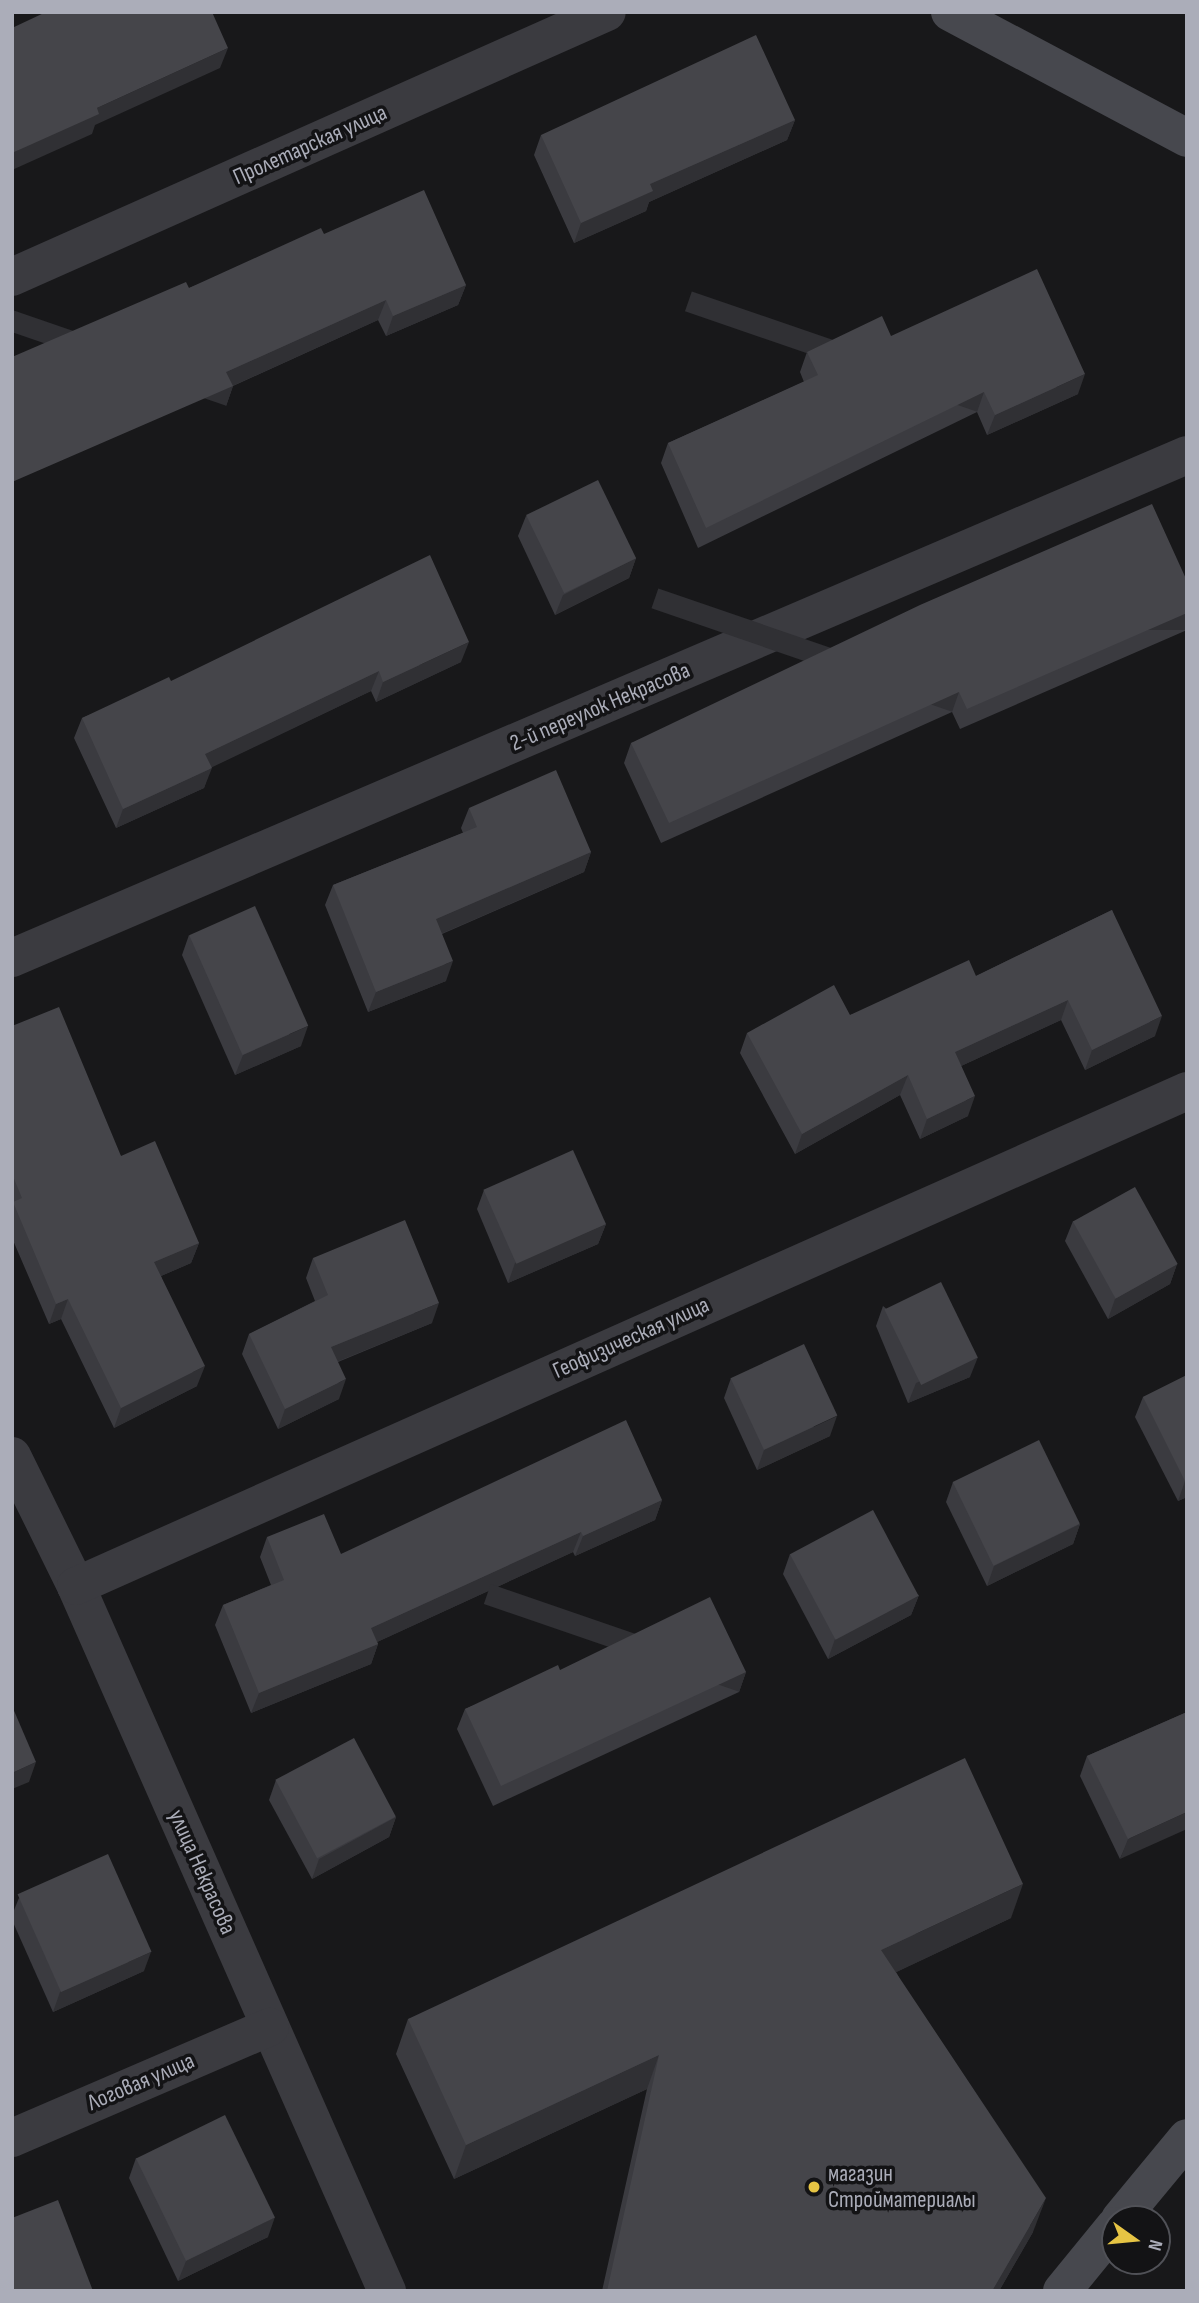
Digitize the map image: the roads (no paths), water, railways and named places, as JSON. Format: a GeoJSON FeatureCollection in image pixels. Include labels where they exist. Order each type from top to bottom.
{"type":"FeatureCollection","features":[{"type":"Feature","properties":{"kind":"street","name":"Пролетарская улица"},"geometry":{"type":"LineString","coordinates":[[12,277],[607,12]]}},
{"type":"Feature","properties":{"kind":"street"},"geometry":{"type":"LineString","coordinates":[[950,12],[1185,136]]}},
{"type":"Feature","properties":{"kind":"street","name":"2-й переулок Некрасова"},"geometry":{"type":"LineString","coordinates":[[12,958],[1187,456]]}},
{"type":"Feature","properties":{"kind":"street","name":"Геофизическая улица"},"geometry":{"type":"LineString","coordinates":[[76,1586],[1187,1091]]}},
{"type":"Feature","properties":{"kind":"street","name":"улица Некрасова"},"geometry":{"type":"LineString","coordinates":[[12,1456],[76,1586],[387,2291]]}},
{"type":"Feature","properties":{"kind":"street","name":"Логовая улица"},"geometry":{"type":"LineString","coordinates":[[12,2137],[270,2027]]}},
{"type":"Feature","properties":{"kind":"street"},"geometry":{"type":"LineString","coordinates":[[1132,2205],[1187,2138]]}},
{"type":"Feature","properties":{"kind":"street"},"geometry":{"type":"LineString","coordinates":[[1062,2291],[1101,2243]]}},
{"type":"Feature","properties":{"kind":"place","name":"магазин Стройматериалы"},"geometry":{"type":"Point","coordinates":[814,2187]}}]}
